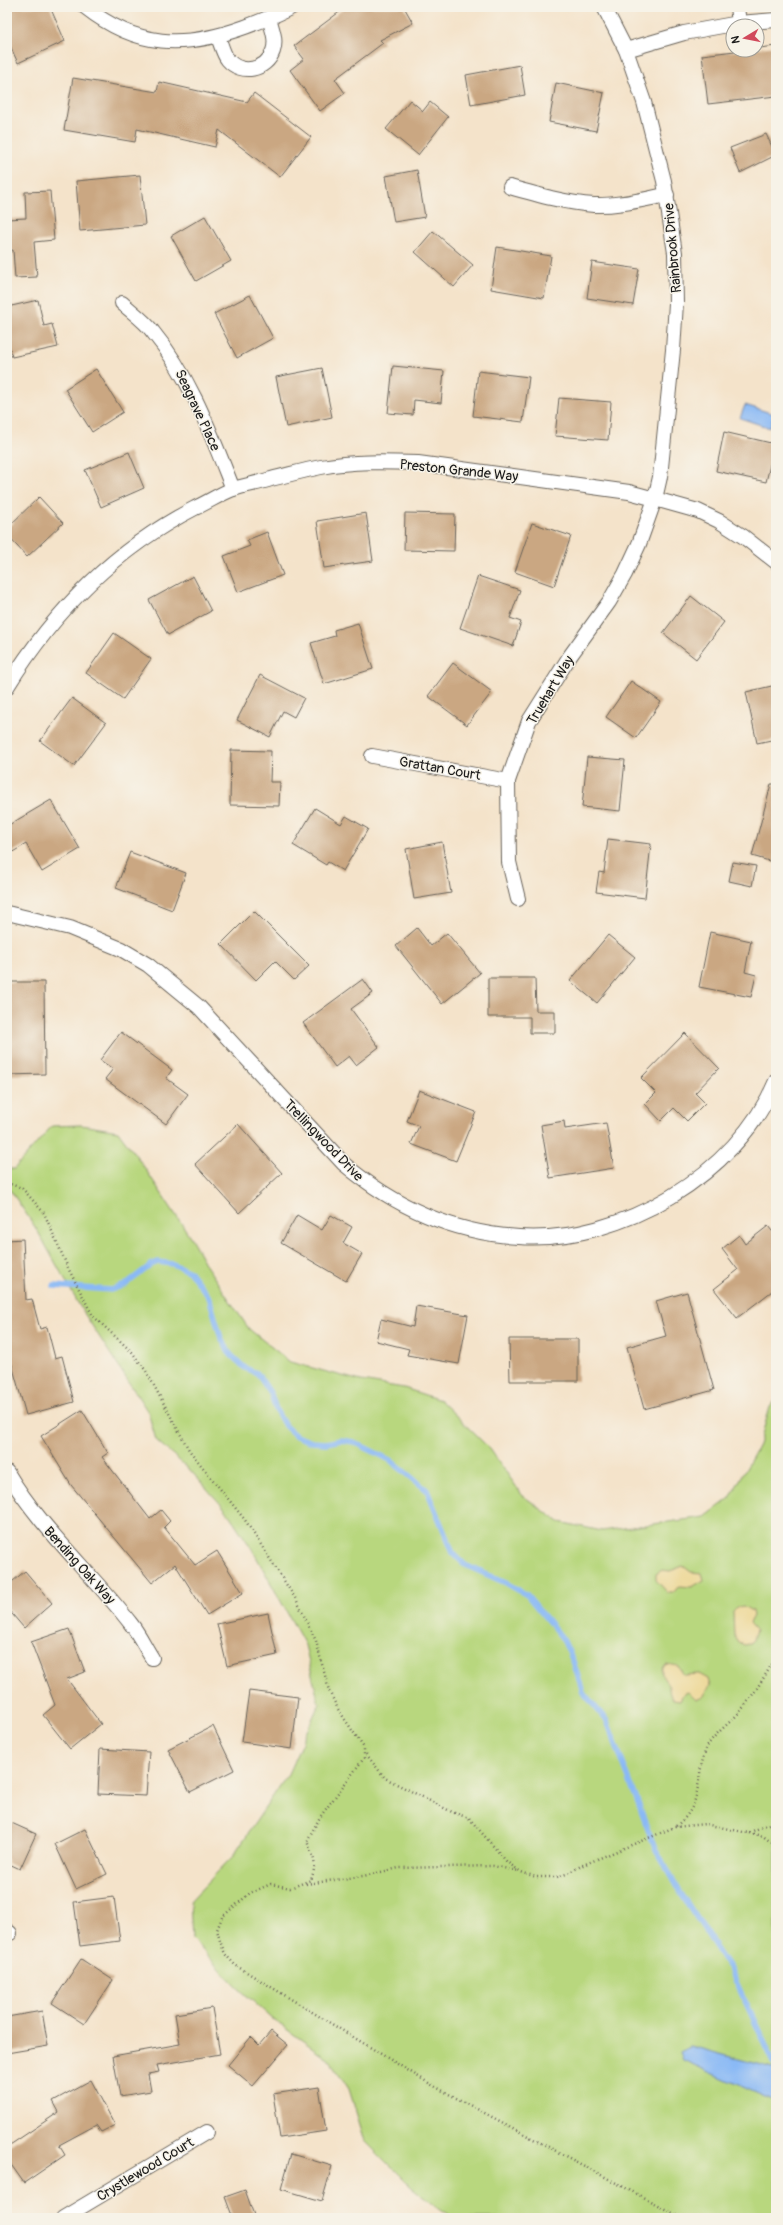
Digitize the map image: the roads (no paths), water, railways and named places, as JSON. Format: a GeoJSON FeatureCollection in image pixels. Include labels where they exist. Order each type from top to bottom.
{"type":"FeatureCollection","features":[{"type":"Feature","properties":{"kind":"street"},"geometry":{"type":"LineString","coordinates":[[85,7],[102,20],[122,32],[144,39],[168,42],[191,42],[218,37],[269,18],[292,7]]}},
{"type":"Feature","properties":{"kind":"street","name":"Rainbrook Drive"},"geometry":{"type":"LineString","coordinates":[[604,7],[626,50],[644,102],[667,195],[675,253],[676,303],[661,464],[655,499]]}},
{"type":"Feature","properties":{"kind":"street"},"geometry":{"type":"LineString","coordinates":[[737,7],[738,18]]}},
{"type":"Feature","properties":{"kind":"street"},"geometry":{"type":"LineString","coordinates":[[218,37],[227,58],[235,66],[243,70],[256,68],[268,61],[273,51],[275,39],[269,18]]}},
{"type":"Feature","properties":{"kind":"street"},"geometry":{"type":"LineString","coordinates":[[765,21],[776,20]]}},
{"type":"Feature","properties":{"kind":"street"},"geometry":{"type":"LineString","coordinates":[[626,50],[684,33],[725,26]]}},
{"type":"Feature","properties":{"kind":"street"},"geometry":{"type":"LineString","coordinates":[[510,187],[564,201],[595,205],[619,204],[667,195]]}},
{"type":"Feature","properties":{"kind":"street","name":"Seagrave Place"},"geometry":{"type":"LineString","coordinates":[[122,303],[152,330],[177,364],[197,402],[233,489]]}},
{"type":"Feature","properties":{"kind":"street","name":"Preston Grande Way"},"geometry":{"type":"LineString","coordinates":[[7,687],[26,656],[52,622],[110,563],[146,536],[181,515],[233,489],[322,467],[388,462],[418,463],[463,468],[629,492],[655,499]]}},
{"type":"Feature","properties":{"kind":"street"},"geometry":{"type":"LineString","coordinates":[[655,499],[698,511],[719,521],[755,545],[776,562]]}},
{"type":"Feature","properties":{"kind":"street","name":"Truehart Way"},"geometry":{"type":"LineString","coordinates":[[518,899],[509,862],[508,781],[529,721],[570,656],[609,602],[625,574],[655,499]]}},
{"type":"Feature","properties":{"kind":"street","name":"Grattan Court"},"geometry":{"type":"LineString","coordinates":[[372,756],[508,781]]}},
{"type":"Feature","properties":{"kind":"street","name":"Trellingwood Drive"},"geometry":{"type":"LineString","coordinates":[[7,913],[70,928],[121,948],[148,965],[199,1007],[344,1164],[366,1183],[392,1200],[435,1220],[487,1234],[520,1238],[566,1234],[619,1221],[659,1204],[703,1175],[730,1149],[760,1113],[776,1081]]}},
{"type":"Feature","properties":{"kind":"street","name":"Bending Oak Way"},"geometry":{"type":"LineString","coordinates":[[7,1472],[44,1525],[108,1595],[132,1625],[152,1658]]}},
{"type":"Feature","properties":{"kind":"street","name":"Crystlewood Court"},"geometry":{"type":"LineString","coordinates":[[63,2218],[207,2132]]}},
{"type":"Feature","properties":{"kind":"water"},"geometry":{"type":"Polygon","coordinates":[[[745,405],[774,414],[770,428],[740,418],[745,405]]]}},
{"type":"Feature","properties":{"kind":"water"},"geometry":{"type":"Polygon","coordinates":[[[690,2046],[776,2069],[776,2102],[683,2060],[680,2051],[690,2046]]]}},
{"type":"Feature","properties":{"kind":"waterway"},"geometry":{"type":"LineString","coordinates":[[54,1286],[111,1290],[125,1285],[151,1265],[158,1262],[173,1264],[190,1272],[209,1297],[221,1338],[231,1355],[245,1368],[257,1373],[271,1394],[276,1410],[285,1426],[296,1436],[312,1442],[326,1443],[341,1440],[354,1442],[390,1460],[427,1490],[453,1553],[465,1565],[506,1583],[527,1595],[563,1639],[573,1661],[583,1692],[607,1721],[655,1848],[680,1892],[730,1969],[776,2067]]}}]}
